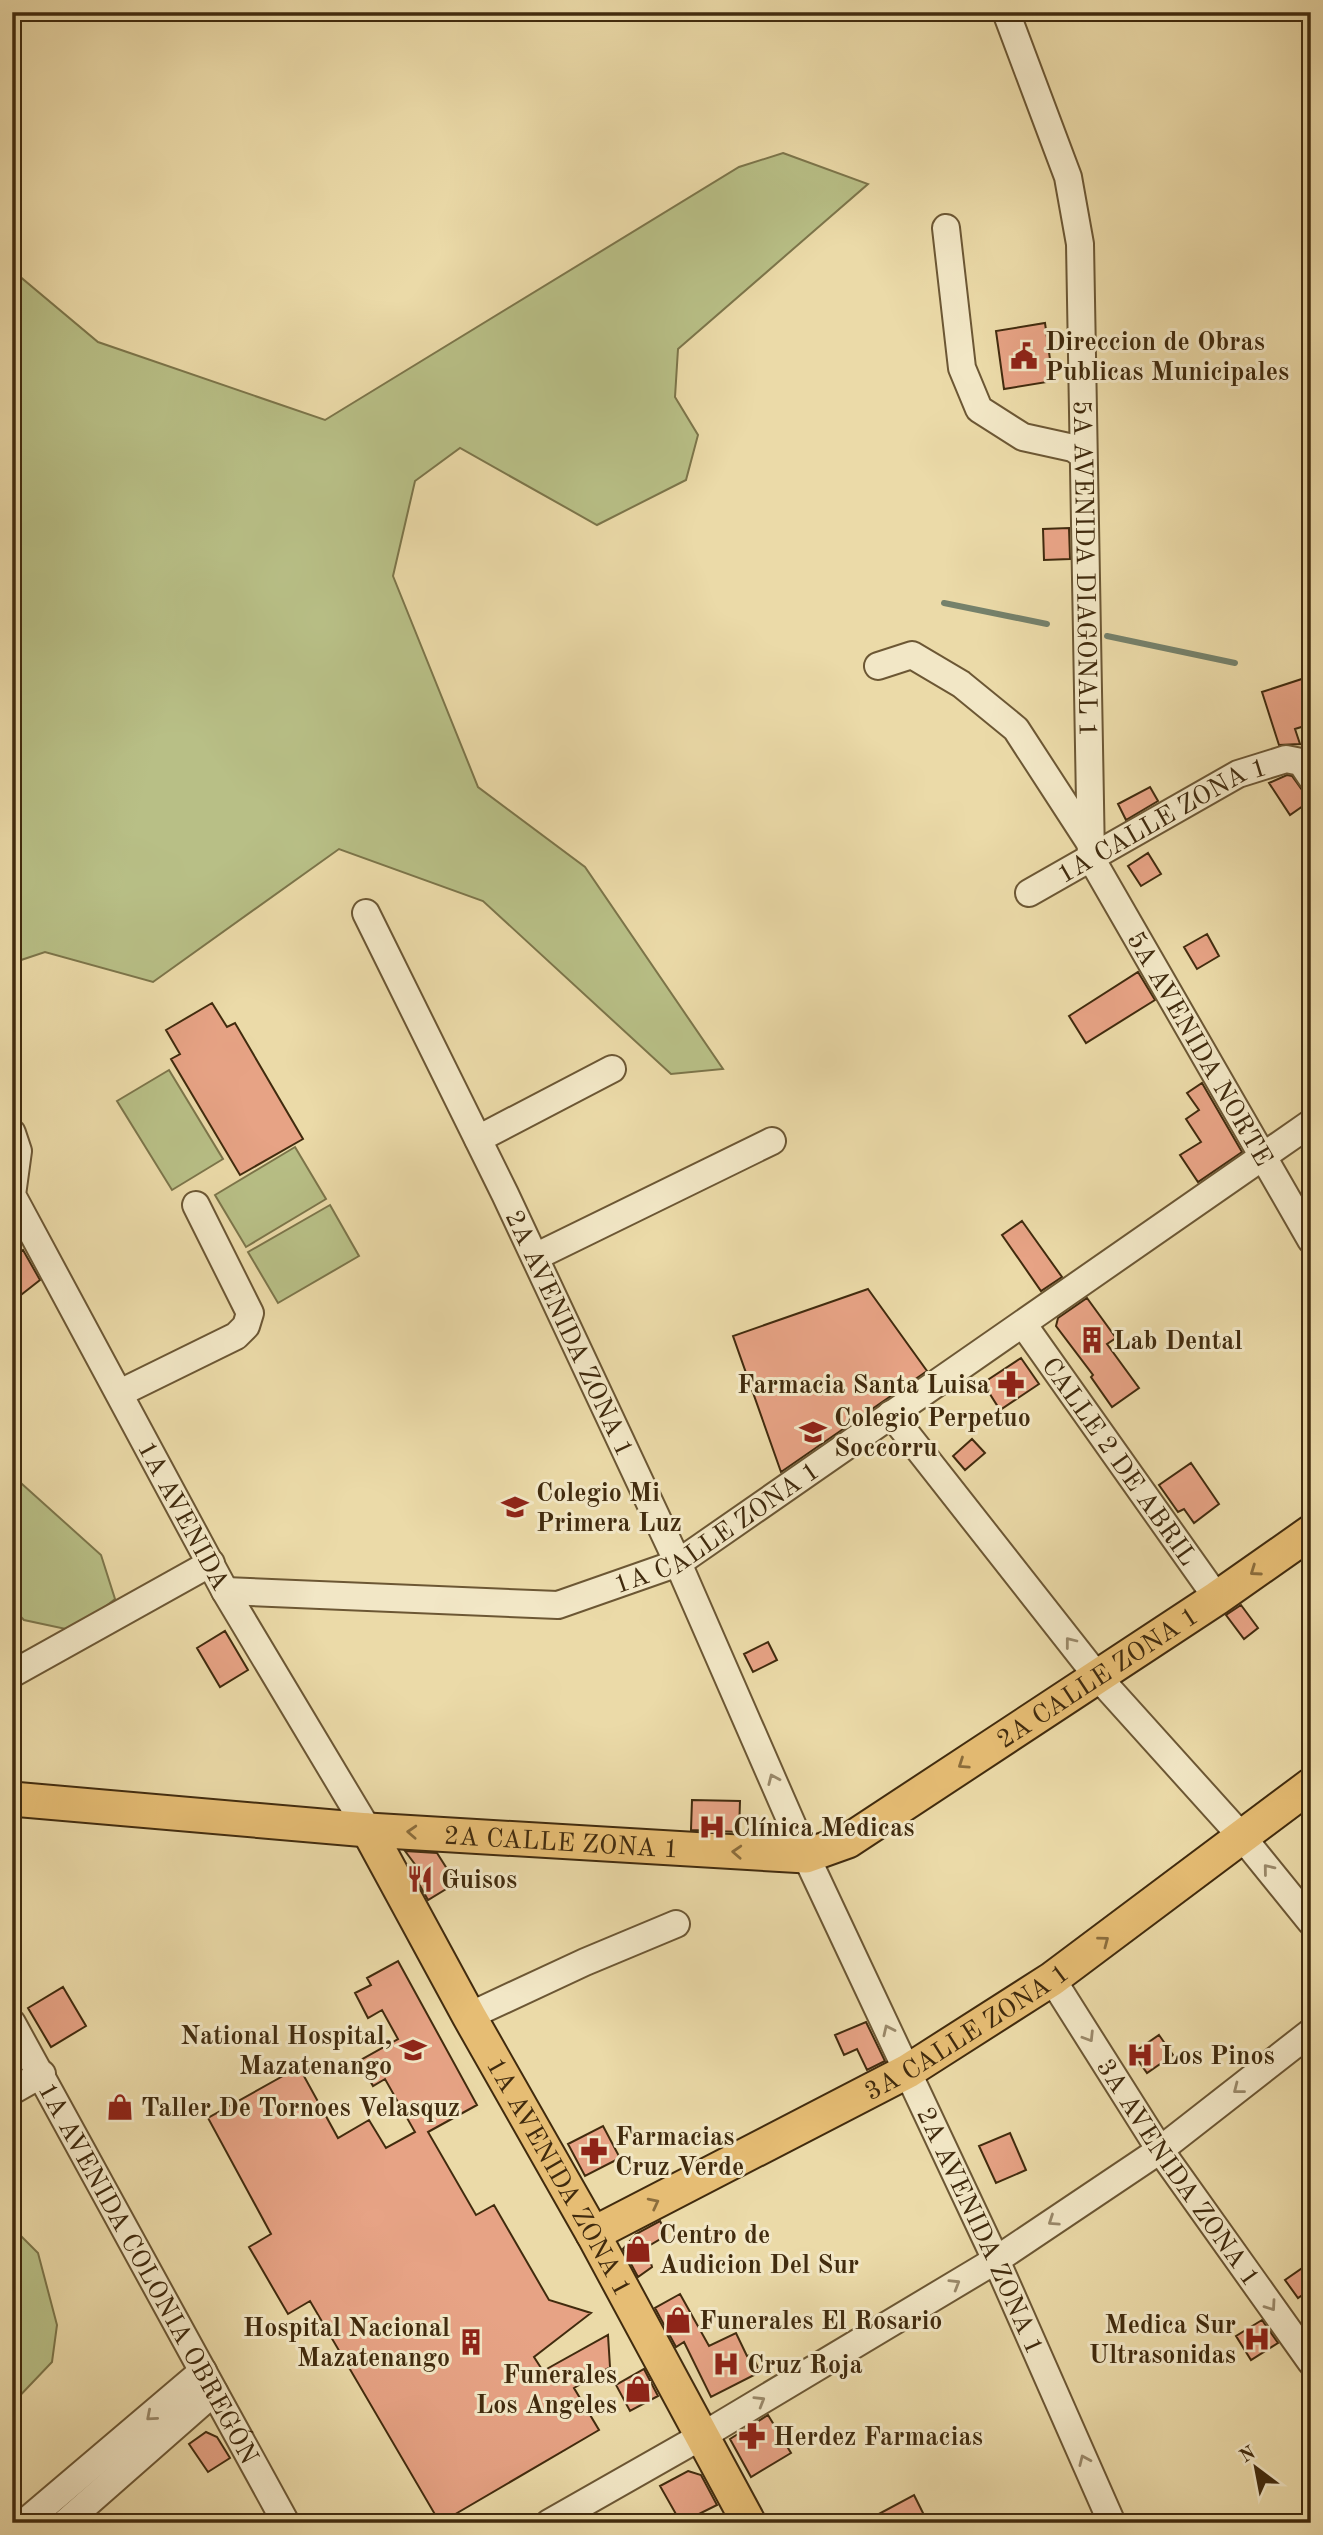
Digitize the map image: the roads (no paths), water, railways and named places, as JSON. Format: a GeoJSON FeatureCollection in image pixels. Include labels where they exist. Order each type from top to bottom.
{"type":"FeatureCollection","features":[{"type":"Feature","properties":{"kind":"main road","name":"2A CALLE ZONA 1"},"geometry":{"type":"LineString","coordinates":[[12,1799],[368,1829],[806,1856],[848,1840],[1217,1598],[1311,1532]]}},
{"type":"Feature","properties":{"kind":"main road","name":"3A CALLE ZONA 1"},"geometry":{"type":"LineString","coordinates":[[593,2234],[908,2071],[1052,1979],[1311,1785]]}},
{"type":"Feature","properties":{"kind":"main road","name":"1A AVENIDA ZONA 1"},"geometry":{"type":"LineString","coordinates":[[368,1829],[469,2016],[593,2234],[749,2523]]}},
{"type":"Feature","properties":{"kind":"street","name":"5A AVENIDA DIAGONAL 1"},"geometry":{"type":"LineString","coordinates":[[1006,12],[1068,177],[1076,209],[1081,280],[1091,850]]}},
{"type":"Feature","properties":{"kind":"street"},"geometry":{"type":"LineString","coordinates":[[946,228],[961,368],[979,409],[1023,437],[1073,448],[1083,455]]}},
{"type":"Feature","properties":{"kind":"street","name":"5A AVENIDA NORTE"},"geometry":{"type":"LineString","coordinates":[[878,666],[912,655],[961,684],[1016,729],[1091,850],[1311,1240]]}},
{"type":"Feature","properties":{"kind":"street","name":"1A CALLE ZONA 1"},"geometry":{"type":"LineString","coordinates":[[1029,893],[1091,850],[1238,775],[1286,760],[1306,770]]}},
{"type":"Feature","properties":{"kind":"street","name":"2A AVENIDA ZONA 1"},"geometry":{"type":"LineString","coordinates":[[366,913],[535,1257],[678,1563],[806,1856],[996,2260],[1112,2523]]}},
{"type":"Feature","properties":{"kind":"street"},"geometry":{"type":"LineString","coordinates":[[478,1139],[612,1069]]}},
{"type":"Feature","properties":{"kind":"street","name":"1A CALLE ZONA 1"},"geometry":{"type":"LineString","coordinates":[[225,1591],[558,1605],[678,1563],[1311,1123]]}},
{"type":"Feature","properties":{"kind":"street","name":"1A AVENIDA"},"geometry":{"type":"LineString","coordinates":[[12,1133],[18,1151],[13,1191],[225,1591],[368,1829]]}},
{"type":"Feature","properties":{"kind":"street"},"geometry":{"type":"LineString","coordinates":[[535,1257],[772,1141]]}},
{"type":"Feature","properties":{"kind":"street"},"geometry":{"type":"LineString","coordinates":[[120,1393],[236,1336],[246,1326],[250,1313],[196,1205]]}},
{"type":"Feature","properties":{"kind":"street","name":"CALLE 2 DE ABRIL"},"geometry":{"type":"LineString","coordinates":[[1023,1324],[1217,1598]]}},
{"type":"Feature","properties":{"kind":"street"},"geometry":{"type":"LineString","coordinates":[[891,1415],[1097,1676],[1243,1838],[1311,1922]]}},
{"type":"Feature","properties":{"kind":"street"},"geometry":{"type":"LineString","coordinates":[[12,1674],[211,1563]]}},
{"type":"Feature","properties":{"kind":"street"},"geometry":{"type":"LineString","coordinates":[[469,2016],[585,1962],[676,1924]]}},
{"type":"Feature","properties":{"kind":"street","name":"3A AVENIDA ZONA 1"},"geometry":{"type":"LineString","coordinates":[[1052,1979],[1160,2150],[1311,2362]]}},
{"type":"Feature","properties":{"kind":"street","name":"1A AVENIDA COLONIA OBREGÓN"},"geometry":{"type":"LineString","coordinates":[[12,2023],[286,2523]]}},
{"type":"Feature","properties":{"kind":"street"},"geometry":{"type":"LineString","coordinates":[[549,2523],[702,2436],[996,2260],[1160,2150],[1311,2032]]}},
{"type":"Feature","properties":{"kind":"street"},"geometry":{"type":"LineString","coordinates":[[12,2091],[42,2074]]}},
{"type":"Feature","properties":{"kind":"street"},"geometry":{"type":"LineString","coordinates":[[24,2523],[64,2513],[208,2381]]}},
{"type":"Feature","properties":{"kind":"waterway"},"geometry":{"type":"LineString","coordinates":[[944,603],[1047,624]]}},
{"type":"Feature","properties":{"kind":"waterway"},"geometry":{"type":"LineString","coordinates":[[1107,636],[1235,663]]}},
{"type":"Feature","properties":{"kind":"place","name":"Direccion de Obras Publicas Municipales"},"geometry":{"type":"Point","coordinates":[1024,356]}},
{"type":"Feature","properties":{"kind":"place","name":"Lab Dental"},"geometry":{"type":"Point","coordinates":[1092,1340]}},
{"type":"Feature","properties":{"kind":"place","name":"Farmacia Santa Luisa"},"geometry":{"type":"Point","coordinates":[1011,1384]}},
{"type":"Feature","properties":{"kind":"place","name":"Colegio Perpetuo Soccorru"},"geometry":{"type":"Point","coordinates":[813,1432]}},
{"type":"Feature","properties":{"kind":"place","name":"Colegio Mi Primera Luz"},"geometry":{"type":"Point","coordinates":[515,1507]}},
{"type":"Feature","properties":{"kind":"place","name":"Clínica Medicas"},"geometry":{"type":"Point","coordinates":[712,1827]}},
{"type":"Feature","properties":{"kind":"place","name":"Guisos"},"geometry":{"type":"Point","coordinates":[420,1879]}},
{"type":"Feature","properties":{"kind":"place","name":"National Hospital, Mazatenango"},"geometry":{"type":"Point","coordinates":[413,2050]}},
{"type":"Feature","properties":{"kind":"place","name":"Los Pinos"},"geometry":{"type":"Point","coordinates":[1140,2055]}},
{"type":"Feature","properties":{"kind":"place","name":"Taller De Tornoes Velasquz"},"geometry":{"type":"Point","coordinates":[120,2107]}},
{"type":"Feature","properties":{"kind":"place","name":"Farmacias Cruz Verde"},"geometry":{"type":"Point","coordinates":[594,2151]}},
{"type":"Feature","properties":{"kind":"place","name":"Centro de Audicion Del Sur"},"geometry":{"type":"Point","coordinates":[638,2249]}},
{"type":"Feature","properties":{"kind":"place","name":"Funerales El Rosario"},"geometry":{"type":"Point","coordinates":[678,2320]}},
{"type":"Feature","properties":{"kind":"place","name":"Medica Sur Ultrasonidas"},"geometry":{"type":"Point","coordinates":[1257,2339]}},
{"type":"Feature","properties":{"kind":"place","name":"Hospital Nacional Mazatenango"},"geometry":{"type":"Point","coordinates":[471,2342]}},
{"type":"Feature","properties":{"kind":"place","name":"Cruz Roja"},"geometry":{"type":"Point","coordinates":[726,2364]}},
{"type":"Feature","properties":{"kind":"place","name":"Funerales Los Angeles"},"geometry":{"type":"Point","coordinates":[638,2389]}},
{"type":"Feature","properties":{"kind":"place","name":"Herdez Farmacias"},"geometry":{"type":"Point","coordinates":[752,2436]}}]}
